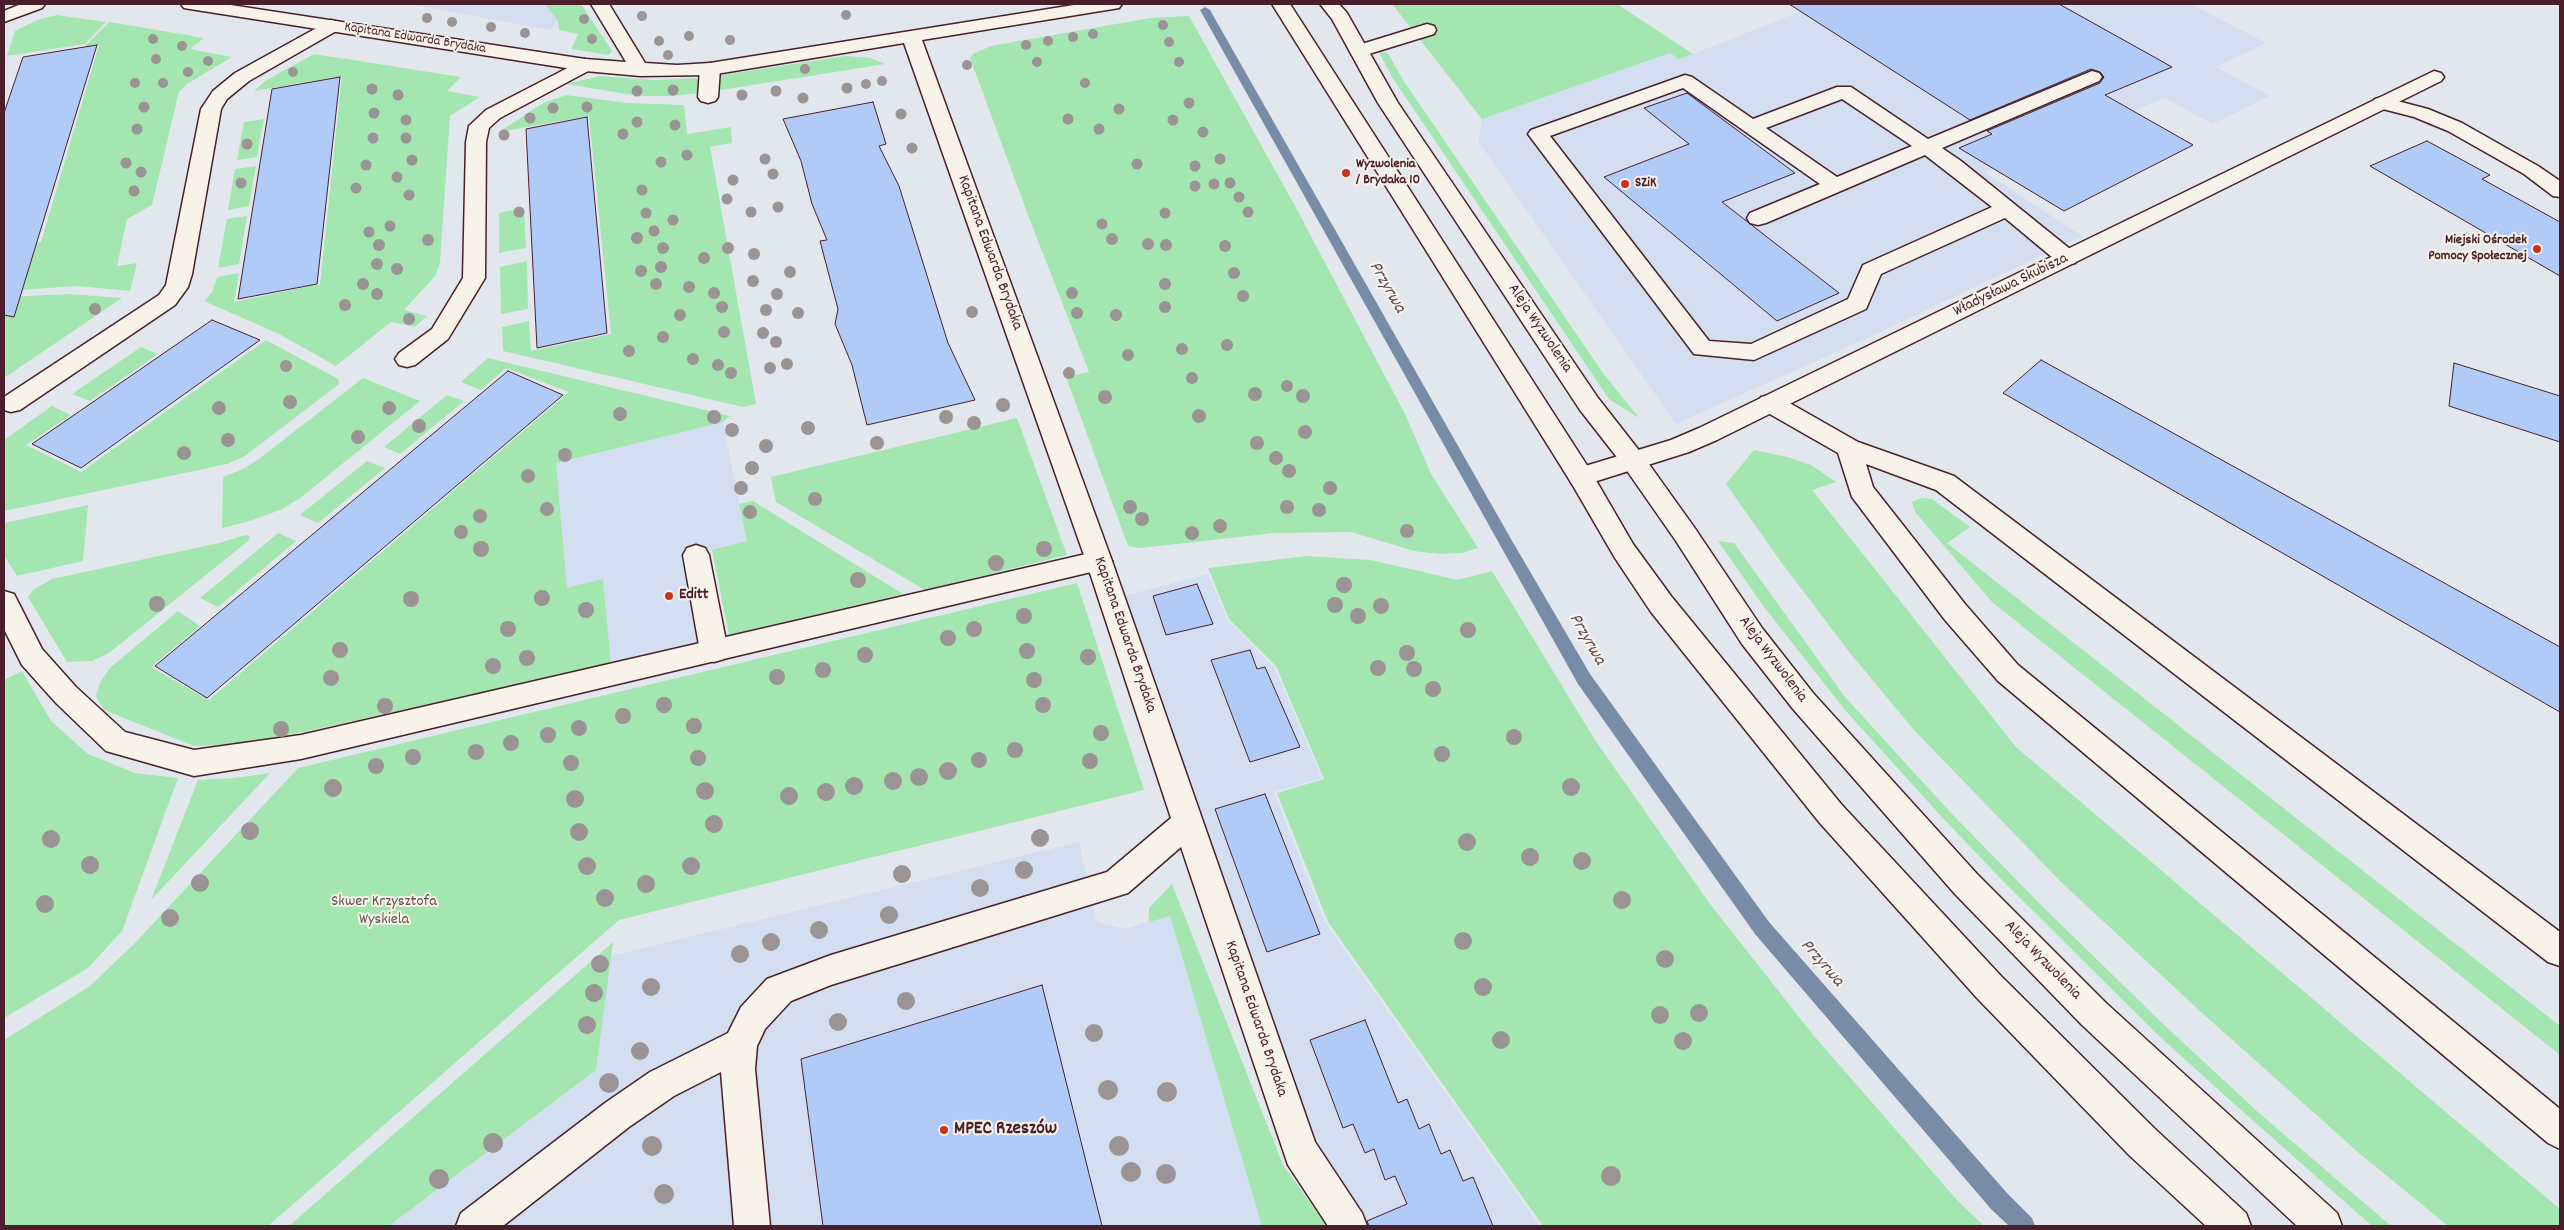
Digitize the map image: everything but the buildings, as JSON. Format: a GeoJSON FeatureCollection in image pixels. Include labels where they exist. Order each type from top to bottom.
{"type":"FeatureCollection","features":[{"type":"Feature","properties":{"kind":"street"},"geometry":{"type":"LineString","coordinates":[[4,17],[36,4]]}},
{"type":"Feature","properties":{"kind":"street","name":"Kapitana Edwarda Brydaka"},"geometry":{"type":"LineString","coordinates":[[190,4],[585,65],[640,70],[710,69],[1113,4]]}},
{"type":"Feature","properties":{"kind":"street"},"geometry":{"type":"LineString","coordinates":[[600,4],[640,70]]}},
{"type":"Feature","properties":{"kind":"street"},"geometry":{"type":"LineString","coordinates":[[1281,4],[1293,26],[1581,477],[1624,551],[1661,604],[1830,813],[1989,987],[2142,1142],[2233,1226]]}},
{"type":"Feature","properties":{"kind":"street","name":"Aleja Wyzwolenia"},"geometry":{"type":"LineString","coordinates":[[1329,4],[1359,50],[1388,103],[1584,396],[1632,459],[1752,636],[1803,701],[1863,771],[1966,884],[2094,1014],[2324,1226]]}},
{"type":"Feature","properties":{"kind":"street"},"geometry":{"type":"LineString","coordinates":[[11,404],[167,300],[177,288],[181,274],[211,109],[220,95],[242,76],[331,26]]}},
{"type":"Feature","properties":{"kind":"street"},"geometry":{"type":"LineString","coordinates":[[1359,50],[1427,30]]}},
{"type":"Feature","properties":{"kind":"street","name":"Kapitana Edwarda Brydaka"},"geometry":{"type":"LineString","coordinates":[[911,37],[1099,560],[1187,823],[1301,1152],[1349,1226]]}},
{"type":"Feature","properties":{"kind":"street"},"geometry":{"type":"LineString","coordinates":[[407,359],[440,334],[474,278],[476,142],[479,126],[493,114],[585,65]]}},
{"type":"Feature","properties":{"kind":"street"},"geometry":{"type":"LineString","coordinates":[[708,96],[710,69]]}},
{"type":"Feature","properties":{"kind":"street"},"geometry":{"type":"LineString","coordinates":[[1758,218],[2092,77]]}},
{"type":"Feature","properties":{"kind":"street","name":"Władysława Skubisza"},"geometry":{"type":"LineString","coordinates":[[1581,477],[1632,459],[1680,446],[2434,77]]}},
{"type":"Feature","properties":{"kind":"street"},"geometry":{"type":"LineString","coordinates":[[1835,185],[1685,81],[1538,134],[1702,348],[1754,352],[1858,304],[1871,270],[2008,209]]}},
{"type":"Feature","properties":{"kind":"street"},"geometry":{"type":"LineString","coordinates":[[1750,127],[1844,91],[1954,165],[2067,258]]}},
{"type":"Feature","properties":{"kind":"street"},"geometry":{"type":"LineString","coordinates":[[2382,103],[2421,113],[2455,127],[2523,165],[2560,191]]}},
{"type":"Feature","properties":{"kind":"street"},"geometry":{"type":"LineString","coordinates":[[1770,403],[1849,448],[1945,483],[2560,951]]}},
{"type":"Feature","properties":{"kind":"street"},"geometry":{"type":"LineString","coordinates":[[1849,448],[1860,490],[1955,612],[2008,673],[2560,1131]]}},
{"type":"Feature","properties":{"kind":"street"},"geometry":{"type":"LineString","coordinates":[[696,555],[714,651]]}},
{"type":"Feature","properties":{"kind":"street"},"geometry":{"type":"LineString","coordinates":[[4,602],[32,657],[66,695],[116,742],[194,763],[231,759],[301,747],[714,651],[934,597],[1099,560]]}},
{"type":"Feature","properties":{"kind":"street"},"geometry":{"type":"LineString","coordinates":[[752,1226],[738,1069],[740,1045],[753,1018],[779,990],[831,970],[1117,883],[1187,823]]}},
{"type":"Feature","properties":{"kind":"street"},"geometry":{"type":"LineString","coordinates":[[474,1226],[617,1115],[662,1084],[740,1045]]}},
{"type":"Feature","properties":{"kind":"shaded area"},"geometry":{"type":"Polygon","coordinates":[[[410,4],[545,4],[558,21],[551,29],[544,29],[410,4]]]}},
{"type":"Feature","properties":{"kind":"shaded area"},"geometry":{"type":"Polygon","coordinates":[[[1819,4],[2191,4],[2266,43],[2216,67],[2270,96],[2212,124],[2165,98],[1985,172],[2082,236],[1874,335],[1676,424],[1478,141],[1482,119],[1670,53],[1679,59],[1819,4]]]}},
{"type":"Feature","properties":{"kind":"shaded area"},"geometry":{"type":"Polygon","coordinates":[[[723,422],[747,541],[684,558],[697,643],[611,664],[603,580],[567,589],[556,463],[723,422]]]}},
{"type":"Feature","properties":{"kind":"shaded area"},"geometry":{"type":"Polygon","coordinates":[[[1208,574],[1227,619],[1274,667],[1322,778],[1274,792],[1325,922],[1540,1226],[1365,1226],[1313,1152],[1119,597],[1208,574]]]}},
{"type":"Feature","properties":{"kind":"shaded area"},"geometry":{"type":"Polygon","coordinates":[[[1079,842],[1097,922],[1125,929],[1170,915],[1263,1226],[389,1226],[596,1070],[611,956],[1079,842]]]}},
{"type":"Feature","properties":{"kind":"green space"},"geometry":{"type":"Polygon","coordinates":[[[545,4],[581,4],[612,51],[609,55],[571,49],[578,34],[559,30],[558,21],[545,4]]]}},
{"type":"Feature","properties":{"kind":"green space"},"geometry":{"type":"Polygon","coordinates":[[[1392,4],[1617,4],[1693,54],[1679,59],[1670,53],[1482,119],[1392,4]]]}},
{"type":"Feature","properties":{"kind":"green space"},"geometry":{"type":"Polygon","coordinates":[[[57,15],[106,22],[85,44],[7,56],[15,31],[37,20],[57,15]]]}},
{"type":"Feature","properties":{"kind":"green space"},"geometry":{"type":"Polygon","coordinates":[[[1189,16],[1294,204],[1405,414],[1431,474],[1478,548],[1462,553],[1440,554],[1414,551],[1351,532],[1274,533],[1141,548],[1128,546],[1066,377],[1089,372],[970,58],[973,54],[991,46],[1150,18],[1189,16]]]}},
{"type":"Feature","properties":{"kind":"green space"},"geometry":{"type":"Polygon","coordinates":[[[109,22],[204,38],[190,49],[232,57],[187,84],[179,92],[152,205],[127,219],[117,266],[137,263],[130,291],[77,286],[4,291],[4,249],[41,242],[99,45],[84,47],[109,22]]]}},
{"type":"Feature","properties":{"kind":"green space"},"geometry":{"type":"Polygon","coordinates":[[[1379,52],[1388,53],[1403,80],[1603,373],[1639,418],[1609,399],[1392,77],[1379,52]]]}},
{"type":"Feature","properties":{"kind":"green space"},"geometry":{"type":"Polygon","coordinates":[[[314,54],[461,77],[447,91],[480,97],[450,116],[440,262],[436,275],[404,310],[427,316],[415,327],[391,322],[336,366],[279,334],[204,301],[212,292],[217,277],[239,273],[234,302],[320,284],[342,76],[254,91],[265,81],[314,54]]]}},
{"type":"Feature","properties":{"kind":"green space"},"geometry":{"type":"Polygon","coordinates":[[[845,56],[870,58],[885,64],[715,91],[716,76],[845,56]]]}},
{"type":"Feature","properties":{"kind":"green space"},"geometry":{"type":"Polygon","coordinates":[[[600,76],[654,80],[695,78],[700,80],[700,93],[672,96],[639,96],[566,84],[600,76]]]}},
{"type":"Feature","properties":{"kind":"green space"},"geometry":{"type":"Polygon","coordinates":[[[566,95],[628,103],[684,105],[687,134],[731,127],[732,143],[710,147],[756,404],[743,407],[503,351],[502,327],[529,321],[531,351],[611,334],[589,116],[499,132],[543,103],[566,95]]]}},
{"type":"Feature","properties":{"kind":"green space"},"geometry":{"type":"Polygon","coordinates":[[[264,119],[257,157],[237,160],[244,122],[264,119]]]}},
{"type":"Feature","properties":{"kind":"green space"},"geometry":{"type":"Polygon","coordinates":[[[256,166],[249,206],[228,210],[235,169],[256,166]]]}},
{"type":"Feature","properties":{"kind":"green space"},"geometry":{"type":"Polygon","coordinates":[[[524,208],[526,248],[499,253],[499,213],[524,208]]]}},
{"type":"Feature","properties":{"kind":"green space"},"geometry":{"type":"Polygon","coordinates":[[[247,216],[239,264],[218,268],[227,219],[247,216]]]}},
{"type":"Feature","properties":{"kind":"green space"},"geometry":{"type":"Polygon","coordinates":[[[527,261],[528,309],[501,314],[500,267],[527,261]]]}},
{"type":"Feature","properties":{"kind":"green space"},"geometry":{"type":"Polygon","coordinates":[[[69,294],[122,298],[4,378],[4,297],[69,294]]]}},
{"type":"Feature","properties":{"kind":"green space"},"geometry":{"type":"Polygon","coordinates":[[[266,340],[338,379],[339,384],[245,456],[227,464],[4,511],[4,440],[52,406],[71,415],[26,445],[81,472],[266,340]]]}},
{"type":"Feature","properties":{"kind":"green space"},"geometry":{"type":"Polygon","coordinates":[[[141,347],[158,354],[90,401],[72,394],[141,347]]]}},
{"type":"Feature","properties":{"kind":"green space"},"geometry":{"type":"Polygon","coordinates":[[[488,358],[730,416],[723,422],[556,463],[567,588],[603,579],[611,664],[248,744],[194,746],[104,710],[96,696],[100,682],[110,668],[178,611],[200,626],[151,667],[209,700],[569,392],[506,368],[481,390],[461,382],[488,358]]]}},
{"type":"Feature","properties":{"kind":"green space"},"geometry":{"type":"Polygon","coordinates":[[[363,378],[420,401],[299,499],[280,510],[250,521],[222,528],[223,477],[243,469],[259,459],[363,378]]]}},
{"type":"Feature","properties":{"kind":"green space"},"geometry":{"type":"Polygon","coordinates":[[[447,395],[464,401],[400,454],[384,447],[447,395]]]}},
{"type":"Feature","properties":{"kind":"green space"},"geometry":{"type":"Polygon","coordinates":[[[1017,418],[1067,555],[925,590],[776,502],[771,477],[1017,418]]]}},
{"type":"Feature","properties":{"kind":"green space"},"geometry":{"type":"Polygon","coordinates":[[[1754,450],[1787,457],[1811,465],[1836,482],[1812,490],[2016,747],[2560,1209],[2560,1226],[2448,1226],[2359,1153],[2201,1012],[2061,882],[1913,729],[1850,653],[1781,562],[1726,484],[1754,450]]]}},
{"type":"Feature","properties":{"kind":"green space"},"geometry":{"type":"Polygon","coordinates":[[[367,461],[385,468],[318,523],[300,515],[367,461]]]}},
{"type":"Feature","properties":{"kind":"green space"},"geometry":{"type":"Polygon","coordinates":[[[1922,498],[1932,499],[1970,527],[1947,543],[2560,1026],[2560,1055],[1992,602],[1915,512],[1912,502],[1922,498]]]}},
{"type":"Feature","properties":{"kind":"green space"},"geometry":{"type":"Polygon","coordinates":[[[753,501],[903,594],[729,635],[712,550],[747,541],[739,504],[753,501]]]}},
{"type":"Feature","properties":{"kind":"green space"},"geometry":{"type":"Polygon","coordinates":[[[88,505],[83,561],[17,576],[4,555],[4,523],[88,505]]]}},
{"type":"Feature","properties":{"kind":"green space"},"geometry":{"type":"Polygon","coordinates":[[[278,533],[296,541],[218,607],[200,598],[278,533]]]}},
{"type":"Feature","properties":{"kind":"green space"},"geometry":{"type":"Polygon","coordinates":[[[245,535],[250,536],[248,541],[109,653],[92,661],[67,662],[28,597],[33,590],[52,579],[219,543],[245,535]]]}},
{"type":"Feature","properties":{"kind":"green space"},"geometry":{"type":"Polygon","coordinates":[[[1718,541],[1734,543],[1845,697],[1952,814],[2043,907],[2161,1022],[2259,1113],[2391,1226],[2372,1226],[2232,1102],[2158,1035],[2001,879],[1845,710],[1764,607],[1718,541]]]}},
{"type":"Feature","properties":{"kind":"green space"},"geometry":{"type":"Polygon","coordinates":[[[1306,556],[1370,560],[1458,580],[1492,571],[1595,740],[1710,904],[1814,1036],[1958,1201],[1984,1226],[1543,1226],[1328,922],[1277,793],[1324,779],[1276,666],[1229,619],[1208,568],[1306,556]]]}},
{"type":"Feature","properties":{"kind":"green space","name":"Skwer Krzysztofa Wyskiela"},"geometry":{"type":"Polygon","coordinates":[[[1077,583],[1144,790],[619,920],[268,1226],[4,1226],[4,1040],[90,986],[135,943],[298,768],[1077,583]]]}},
{"type":"Feature","properties":{"kind":"green space"},"geometry":{"type":"Polygon","coordinates":[[[22,671],[51,721],[88,754],[135,773],[178,778],[122,931],[88,968],[4,1018],[4,680],[22,671]]]}},
{"type":"Feature","properties":{"kind":"green space"},"geometry":{"type":"Polygon","coordinates":[[[270,773],[151,900],[198,780],[270,773]]]}},
{"type":"Feature","properties":{"kind":"green space"},"geometry":{"type":"Polygon","coordinates":[[[1172,884],[1283,1165],[1327,1226],[1262,1226],[1170,916],[1149,922],[1149,908],[1172,884]]]}},
{"type":"Feature","properties":{"kind":"green space"},"geometry":{"type":"Polygon","coordinates":[[[613,942],[596,1070],[389,1226],[289,1226],[613,942]]]}},
{"type":"Feature","properties":{"kind":"waterway","name":"Przyrwa"},"geometry":{"type":"LineString","coordinates":[[1205,10],[1505,543],[1584,679],[1762,928],[1999,1201],[2024,1226]]}},
{"type":"Feature","properties":{"kind":"place","name":"Wyzwolenia / Brydaka 10"},"geometry":{"type":"Point","coordinates":[1346,173]}},
{"type":"Feature","properties":{"kind":"place","name":"SZiK"},"geometry":{"type":"Point","coordinates":[1625,184]}},
{"type":"Feature","properties":{"kind":"place","name":"Miejski Ośrodek Pomocy Społecznej"},"geometry":{"type":"Point","coordinates":[2537,249]}},
{"type":"Feature","properties":{"kind":"place","name":"Editt"},"geometry":{"type":"Point","coordinates":[669,596]}},
{"type":"Feature","properties":{"kind":"place","name":"MPEC Rzeszów"},"geometry":{"type":"Point","coordinates":[944,1130]}}]}
